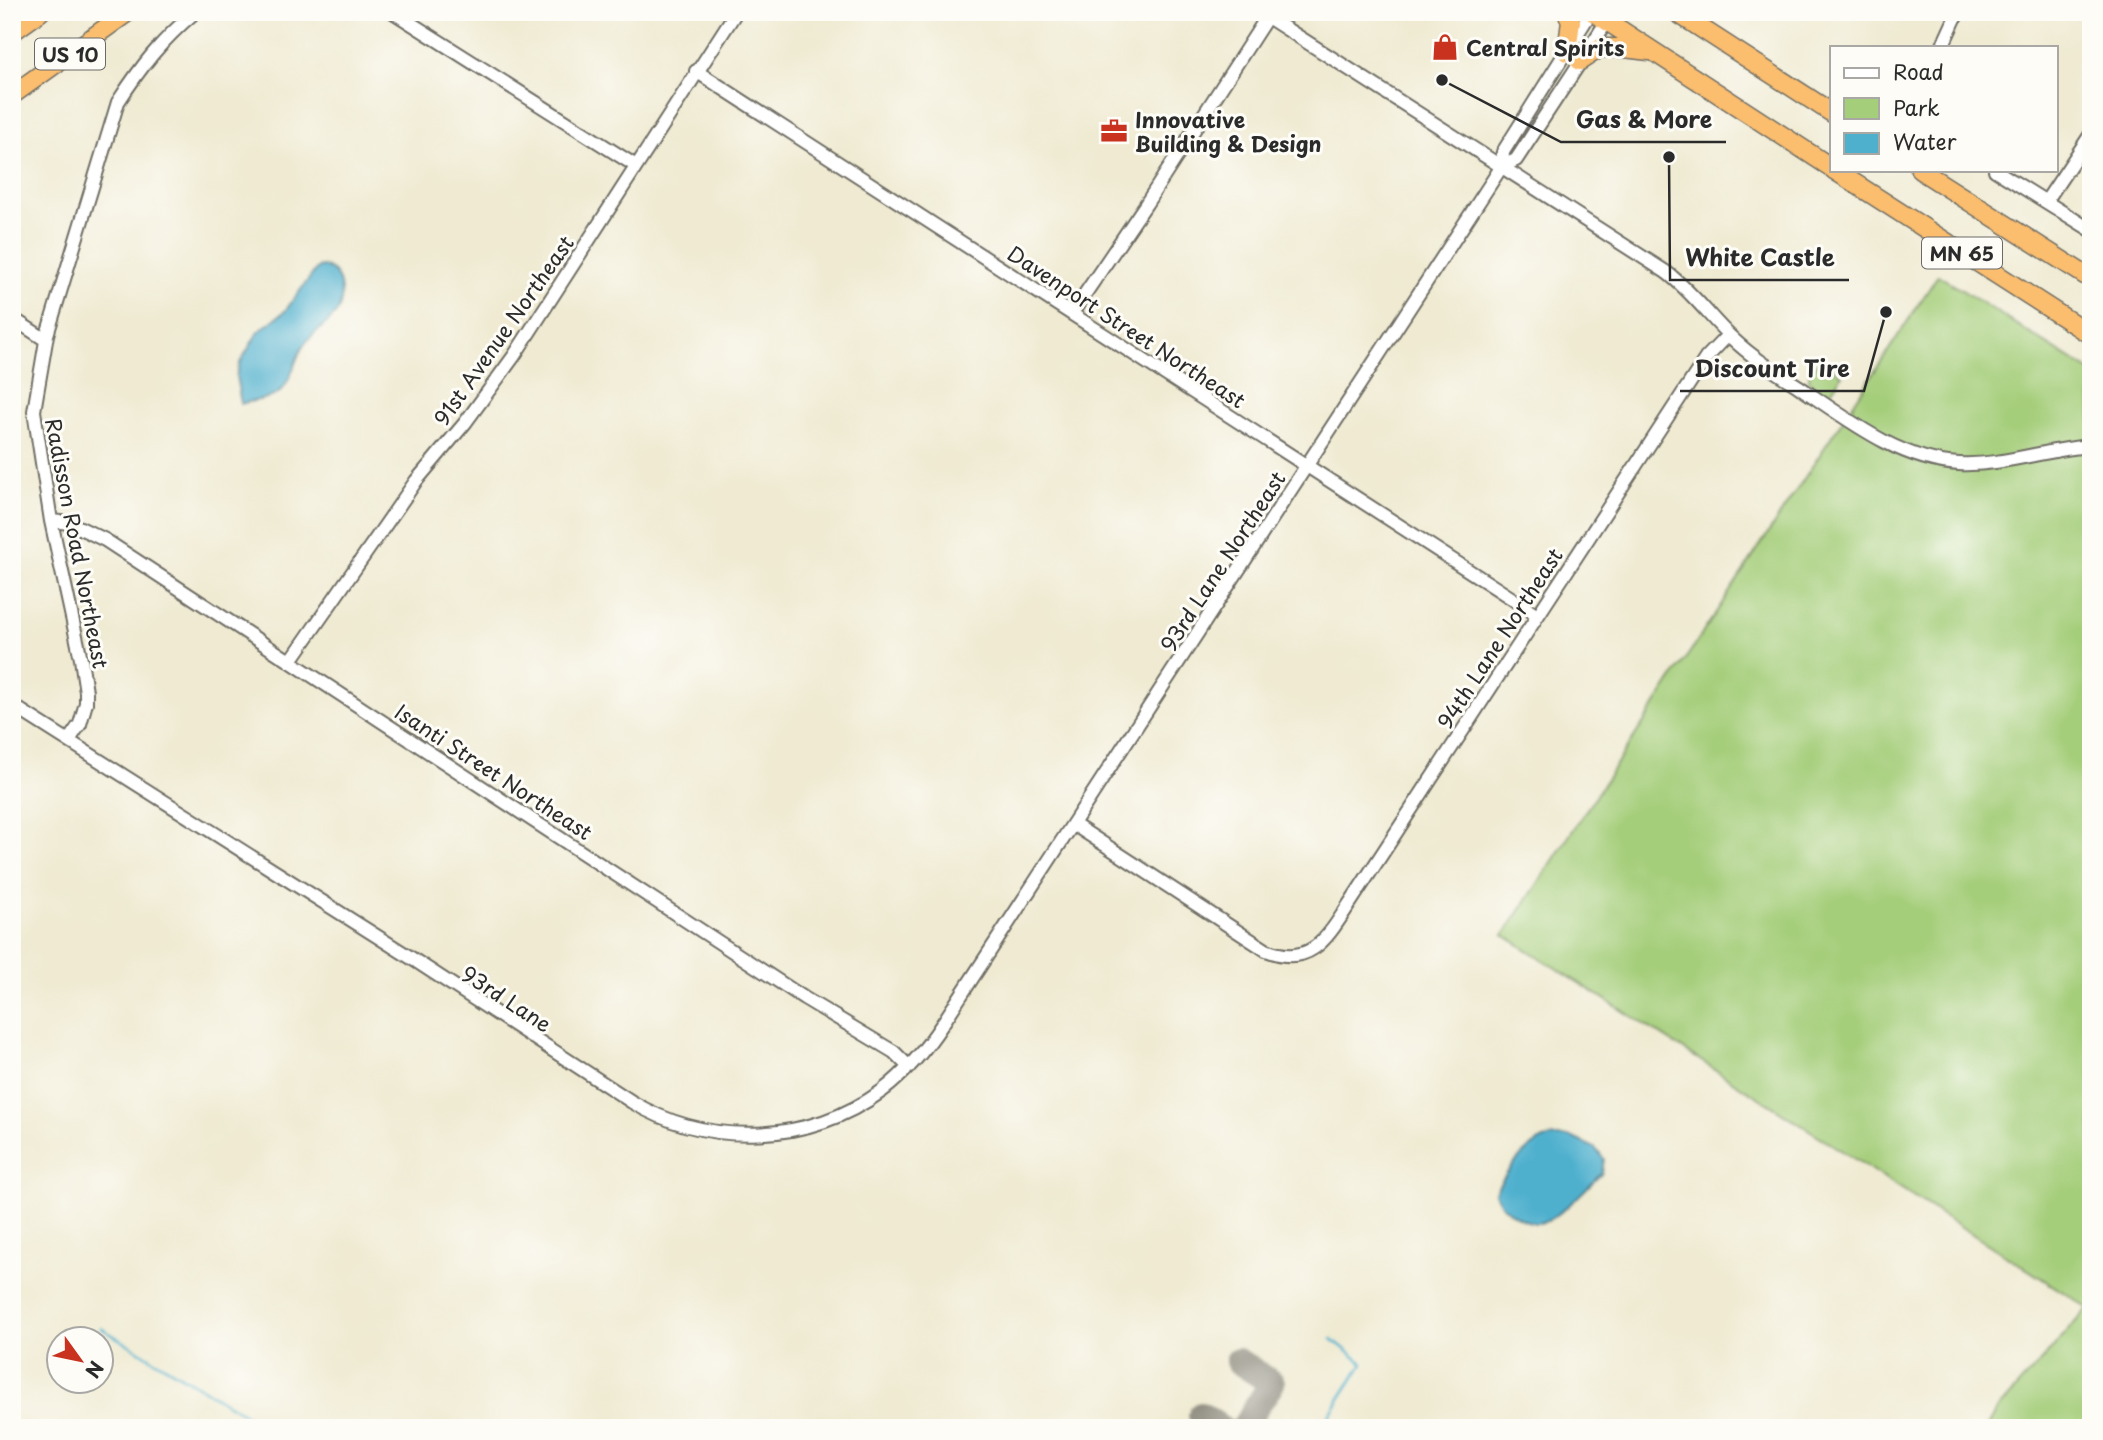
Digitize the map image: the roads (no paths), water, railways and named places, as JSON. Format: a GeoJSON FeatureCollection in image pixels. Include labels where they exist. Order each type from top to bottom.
{"type":"FeatureCollection","features":[{"type":"Feature","properties":{"kind":"highway","name":"US 10"},"geometry":{"type":"LineString","coordinates":[[12,32],[40,12]]}},
{"type":"Feature","properties":{"kind":"highway","name":"US 10"},"geometry":{"type":"LineString","coordinates":[[12,94],[128,12]]}},
{"type":"Feature","properties":{"kind":"highway"},"geometry":{"type":"LineString","coordinates":[[1567,12],[1572,21],[1573,57],[1600,48],[1654,52]]}},
{"type":"Feature","properties":{"kind":"highway"},"geometry":{"type":"LineString","coordinates":[[1676,12],[1830,112]]}},
{"type":"Feature","properties":{"kind":"highway","name":"MN 65"},"geometry":{"type":"LineString","coordinates":[[1601,14],[1654,52],[1830,167]]}},
{"type":"Feature","properties":{"kind":"highway","name":"MN 65"},"geometry":{"type":"LineString","coordinates":[[1838,172],[2091,335]]}},
{"type":"Feature","properties":{"kind":"highway","name":"MN 65"},"geometry":{"type":"LineString","coordinates":[[1923,172],[2091,279]]}},
{"type":"Feature","properties":{"kind":"street","name":"Radisson Road Northeast"},"geometry":{"type":"LineString","coordinates":[[69,740],[80,724],[86,692],[51,521],[34,411],[46,340],[118,102],[163,39],[195,12]]}},
{"type":"Feature","properties":{"kind":"street"},"geometry":{"type":"LineString","coordinates":[[393,12],[636,166]]}},
{"type":"Feature","properties":{"kind":"street","name":"91st Avenue Northeast"},"geometry":{"type":"LineString","coordinates":[[290,662],[416,481],[466,423],[514,356],[736,12]]}},
{"type":"Feature","properties":{"kind":"street"},"geometry":{"type":"LineString","coordinates":[[1942,46],[1958,12]]}},
{"type":"Feature","properties":{"kind":"street","name":"93rd Lane Northeast"},"geometry":{"type":"LineString","coordinates":[[1573,57],[1601,14]]}},
{"type":"Feature","properties":{"kind":"street","name":"93rd Lane Northeast"},"geometry":{"type":"LineString","coordinates":[[974,976],[1502,166],[1516,160],[1573,57],[1601,14]]}},
{"type":"Feature","properties":{"kind":"street"},"geometry":{"type":"LineString","coordinates":[[1072,313],[1264,15],[1666,272],[1689,291],[1728,335],[1757,359],[1895,447],[1923,458],[1956,464],[1990,463],[2091,446]]}},
{"type":"Feature","properties":{"kind":"street","name":"Davenport Street Northeast"},"geometry":{"type":"LineString","coordinates":[[696,71],[1536,614]]}},
{"type":"Feature","properties":{"kind":"street"},"geometry":{"type":"LineString","coordinates":[[2047,200],[2091,134]]}},
{"type":"Feature","properties":{"kind":"street"},"geometry":{"type":"LineString","coordinates":[[1998,172],[2091,230]]}},
{"type":"Feature","properties":{"kind":"street"},"geometry":{"type":"LineString","coordinates":[[12,318],[46,340]]}},
{"type":"Feature","properties":{"kind":"street","name":"94th Lane Northeast"},"geometry":{"type":"LineString","coordinates":[[1073,824],[1266,950],[1288,957],[1297,956],[1320,944],[1335,926],[1536,614],[1706,358],[1728,335]]}},
{"type":"Feature","properties":{"kind":"street","name":"Isanti Street Northeast"},"geometry":{"type":"LineString","coordinates":[[51,521],[70,523],[105,540],[804,998],[894,1052],[909,1067]]}},
{"type":"Feature","properties":{"kind":"street","name":"93rd Lane"},"geometry":{"type":"LineString","coordinates":[[12,705],[405,954],[632,1102],[667,1120],[693,1128],[760,1134],[795,1129],[819,1123],[863,1103],[882,1091],[909,1067],[929,1044],[974,976]]}},
{"type":"Feature","properties":{"kind":"water"},"geometry":{"type":"Polygon","coordinates":[[[322,266],[334,272],[339,280],[341,296],[337,313],[304,345],[282,390],[268,398],[241,404],[236,376],[240,363],[258,332],[285,311],[317,268],[322,266]]]}},
{"type":"Feature","properties":{"kind":"water"},"geometry":{"type":"Polygon","coordinates":[[[1554,1137],[1571,1137],[1595,1148],[1604,1159],[1602,1173],[1566,1208],[1550,1219],[1536,1223],[1512,1214],[1498,1200],[1495,1192],[1510,1170],[1536,1143],[1554,1137]]]}},
{"type":"Feature","properties":{"kind":"waterway"},"geometry":{"type":"LineString","coordinates":[[116,1337],[268,1428]]}},
{"type":"Feature","properties":{"kind":"waterway"},"geometry":{"type":"LineString","coordinates":[[1321,1428],[1363,1363],[1332,1339]]}},
{"type":"Feature","properties":{"kind":"place","name":"Central Spirits"},"geometry":{"type":"Point","coordinates":[1445,47]}},
{"type":"Feature","properties":{"kind":"place","name":"Gas & More"},"geometry":{"type":"Point","coordinates":[1442,80]}},
{"type":"Feature","properties":{"kind":"place","name":"Innovative Building & Design"},"geometry":{"type":"Point","coordinates":[1114,131]}},
{"type":"Feature","properties":{"kind":"place","name":"White Castle"},"geometry":{"type":"Point","coordinates":[1669,157]}},
{"type":"Feature","properties":{"kind":"place","name":"Discount Tire"},"geometry":{"type":"Point","coordinates":[1886,312]}}]}
